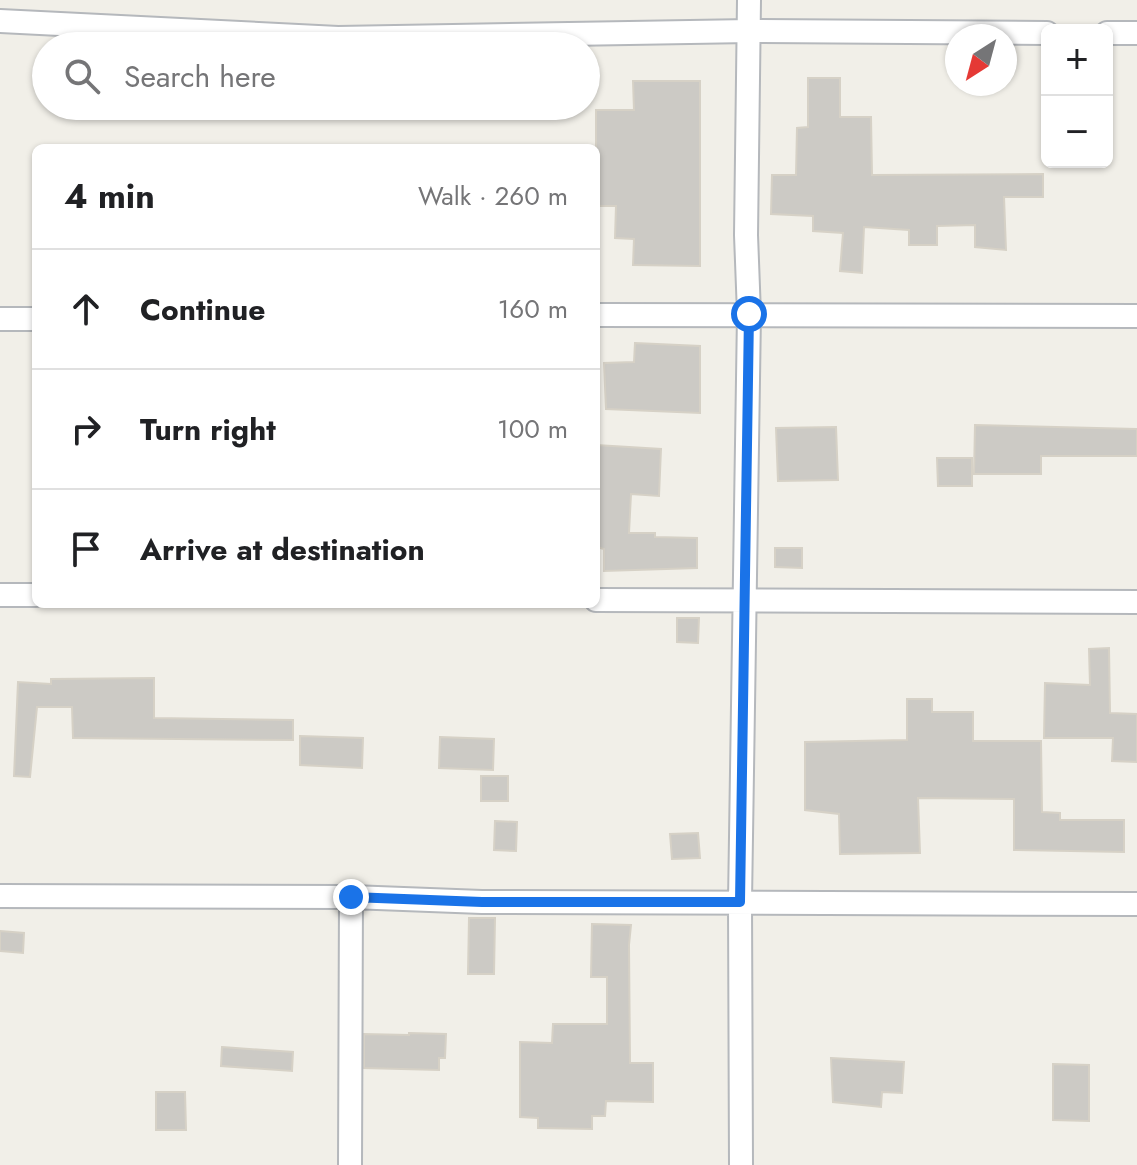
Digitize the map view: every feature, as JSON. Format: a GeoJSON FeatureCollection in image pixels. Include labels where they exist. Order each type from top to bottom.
{"type":"FeatureCollection","features":[{"type":"Feature","properties":{"kind":"street"},"geometry":{"type":"LineString","coordinates":[[741,1165],[740,902],[749,314],[746,235],[749,0]]}},
{"type":"Feature","properties":{"kind":"street"},"geometry":{"type":"LineString","coordinates":[[0,21],[219,32]]}},
{"type":"Feature","properties":{"kind":"street"},"geometry":{"type":"LineString","coordinates":[[600,34],[1041,33]]}},
{"type":"Feature","properties":{"kind":"street"},"geometry":{"type":"LineString","coordinates":[[1113,33],[1137,33]]}},
{"type":"Feature","properties":{"kind":"street"},"geometry":{"type":"LineString","coordinates":[[600,315],[1137,316]]}},
{"type":"Feature","properties":{"kind":"street"},"geometry":{"type":"LineString","coordinates":[[0,319],[32,319]]}},
{"type":"Feature","properties":{"kind":"street"},"geometry":{"type":"LineString","coordinates":[[0,595],[32,595]]}},
{"type":"Feature","properties":{"kind":"street"},"geometry":{"type":"LineString","coordinates":[[600,600],[1137,602]]}},
{"type":"Feature","properties":{"kind":"street"},"geometry":{"type":"LineString","coordinates":[[0,896],[351,897],[482,902],[1137,904]]}},
{"type":"Feature","properties":{"kind":"street"},"geometry":{"type":"LineString","coordinates":[[350,1165],[351,897]]}},
{"type":"Feature","properties":{"kind":"building"},"geometry":{"type":"Polygon","coordinates":[[[808,78],[840,78],[840,117],[871,117],[872,175],[1043,174],[1043,197],[1004,197],[1006,250],[975,247],[975,225],[937,226],[937,245],[909,245],[909,230],[864,227],[862,273],[840,271],[843,233],[813,231],[813,216],[771,214],[772,175],[796,175],[797,128],[808,127],[808,78]]]}},
{"type":"Feature","properties":{"kind":"building"},"geometry":{"type":"Polygon","coordinates":[[[633,81],[700,81],[700,266],[633,265],[634,239],[615,238],[616,206],[600,206],[600,144],[596,144],[596,120],[600,120],[600,110],[634,110],[633,81]]]}},
{"type":"Feature","properties":{"kind":"building"},"geometry":{"type":"Polygon","coordinates":[[[635,343],[700,346],[700,413],[606,409],[604,363],[634,362],[635,343]]]}},
{"type":"Feature","properties":{"kind":"building"},"geometry":{"type":"Polygon","coordinates":[[[975,425],[1137,429],[1137,456],[1041,456],[1041,474],[974,474],[975,425]]]}},
{"type":"Feature","properties":{"kind":"building"},"geometry":{"type":"Polygon","coordinates":[[[836,427],[838,480],[778,481],[776,428],[836,427]]]}},
{"type":"Feature","properties":{"kind":"building"},"geometry":{"type":"Polygon","coordinates":[[[600,445],[661,449],[659,496],[631,494],[629,533],[697,538],[697,568],[604,571],[604,549],[600,548],[600,445]]]}},
{"type":"Feature","properties":{"kind":"building"},"geometry":{"type":"Polygon","coordinates":[[[937,458],[972,458],[972,486],[938,486],[937,458]]]}},
{"type":"Feature","properties":{"kind":"building"},"geometry":{"type":"Polygon","coordinates":[[[775,548],[802,548],[802,568],[775,567],[775,548]]]}},
{"type":"Feature","properties":{"kind":"building"},"geometry":{"type":"Polygon","coordinates":[[[677,618],[699,618],[698,643],[677,642],[677,618]]]}},
{"type":"Feature","properties":{"kind":"building"},"geometry":{"type":"Polygon","coordinates":[[[1109,648],[1110,713],[1137,714],[1137,762],[1112,761],[1113,738],[1044,738],[1045,683],[1090,685],[1089,649],[1109,648]]]}},
{"type":"Feature","properties":{"kind":"building"},"geometry":{"type":"Polygon","coordinates":[[[154,678],[154,718],[293,720],[293,740],[73,738],[72,707],[37,707],[30,777],[14,776],[18,682],[51,684],[51,679],[154,678]]]}},
{"type":"Feature","properties":{"kind":"building"},"geometry":{"type":"Polygon","coordinates":[[[907,699],[932,699],[932,712],[973,712],[973,741],[1041,741],[1042,812],[1060,813],[1060,820],[1124,820],[1124,852],[1014,850],[1014,799],[918,798],[920,853],[840,854],[839,814],[805,810],[805,742],[907,740],[907,699]]]}},
{"type":"Feature","properties":{"kind":"building"},"geometry":{"type":"Polygon","coordinates":[[[300,736],[363,738],[362,768],[300,765],[300,736]]]}},
{"type":"Feature","properties":{"kind":"building"},"geometry":{"type":"Polygon","coordinates":[[[440,737],[494,739],[493,770],[439,768],[440,737]]]}},
{"type":"Feature","properties":{"kind":"building"},"geometry":{"type":"Polygon","coordinates":[[[481,776],[508,776],[508,801],[481,801],[481,776]]]}},
{"type":"Feature","properties":{"kind":"building"},"geometry":{"type":"Polygon","coordinates":[[[495,821],[517,822],[516,851],[494,850],[495,821]]]}},
{"type":"Feature","properties":{"kind":"building"},"geometry":{"type":"Polygon","coordinates":[[[698,833],[700,858],[672,859],[670,834],[698,833]]]}},
{"type":"Feature","properties":{"kind":"building"},"geometry":{"type":"Polygon","coordinates":[[[469,918],[495,918],[494,974],[468,974],[469,918]]]}},
{"type":"Feature","properties":{"kind":"building"},"geometry":{"type":"Polygon","coordinates":[[[592,924],[631,925],[630,1063],[653,1063],[653,1102],[606,1101],[605,1116],[592,1116],[592,1129],[538,1128],[538,1118],[520,1117],[520,1042],[552,1043],[553,1024],[607,1024],[607,977],[591,977],[592,924]]]}},
{"type":"Feature","properties":{"kind":"building"},"geometry":{"type":"Polygon","coordinates":[[[0,931],[24,933],[23,953],[0,951],[0,931]]]}},
{"type":"Feature","properties":{"kind":"building"},"geometry":{"type":"Polygon","coordinates":[[[364,1034],[446,1034],[445,1058],[439,1058],[439,1070],[364,1068],[364,1034]]]}},
{"type":"Feature","properties":{"kind":"building"},"geometry":{"type":"Polygon","coordinates":[[[222,1047],[293,1052],[292,1071],[221,1066],[222,1047]]]}},
{"type":"Feature","properties":{"kind":"building"},"geometry":{"type":"Polygon","coordinates":[[[831,1058],[904,1062],[902,1093],[882,1092],[881,1107],[833,1102],[831,1058]]]}},
{"type":"Feature","properties":{"kind":"building"},"geometry":{"type":"Polygon","coordinates":[[[1053,1064],[1089,1065],[1089,1121],[1053,1120],[1053,1064]]]}},
{"type":"Feature","properties":{"kind":"building"},"geometry":{"type":"Polygon","coordinates":[[[156,1092],[185,1092],[186,1130],[156,1130],[156,1092]]]}},
{"type":"Feature","properties":{"kind":"route"},"geometry":{"type":"LineString","coordinates":[[351,897],[482,902],[740,902],[749,314]]}}]}
